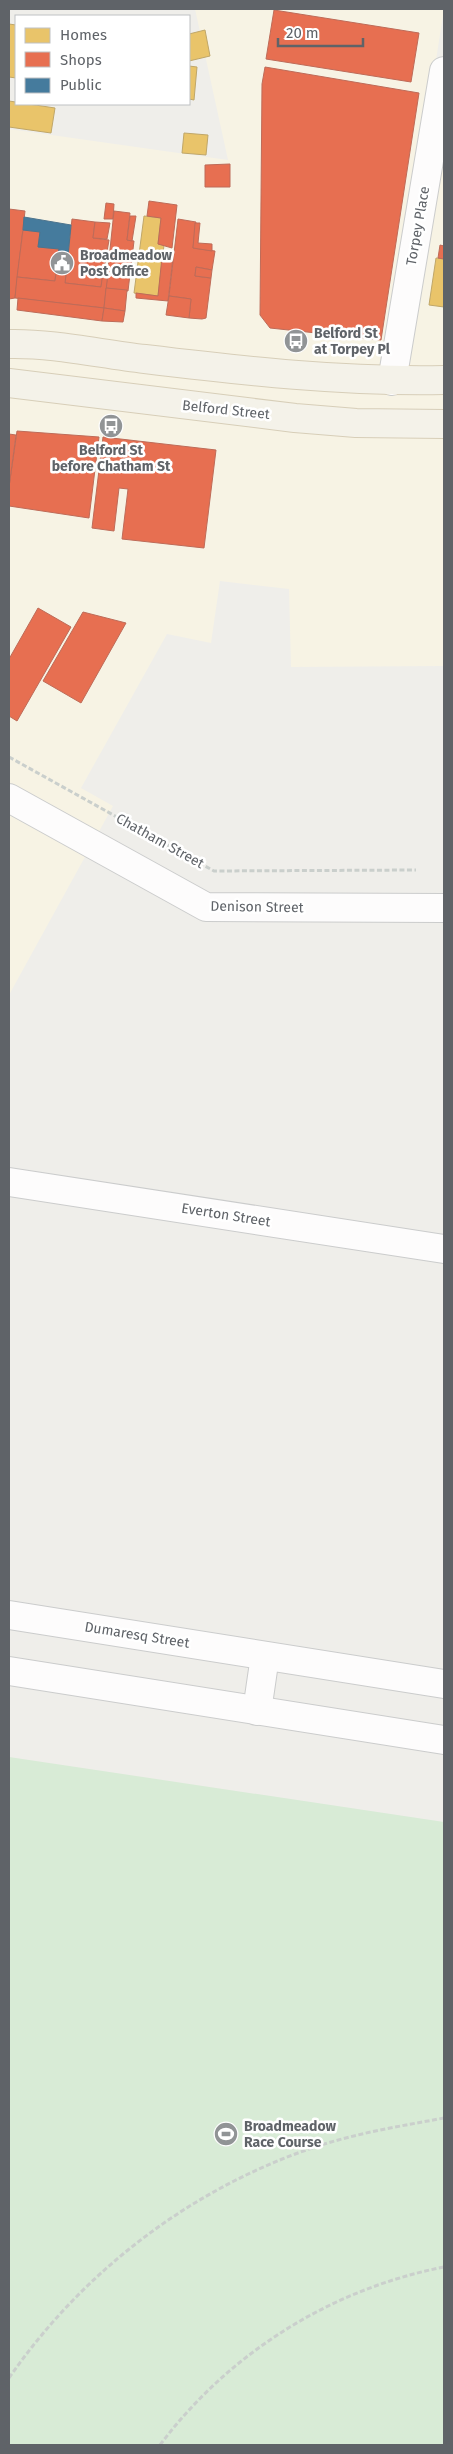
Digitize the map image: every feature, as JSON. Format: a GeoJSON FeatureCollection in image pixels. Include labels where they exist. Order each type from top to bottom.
{"type":"FeatureCollection","features":[{"type":"Feature","properties":{"kind":"main road"},"geometry":{"type":"LineString","coordinates":[[9,344],[55,347],[264,373],[392,381],[444,380]]}},
{"type":"Feature","properties":{"kind":"main road","name":"Belford Street"},"geometry":{"type":"LineString","coordinates":[[9,383],[295,418],[356,423],[444,424]]}},
{"type":"Feature","properties":{"kind":"street","name":"Torpey Place"},"geometry":{"type":"LineString","coordinates":[[392,381],[444,71]]}},
{"type":"Feature","properties":{"kind":"street","name":"Denison Street"},"geometry":{"type":"LineString","coordinates":[[9,798],[206,907],[444,908]]}},
{"type":"Feature","properties":{"kind":"street","name":"Everton Street"},"geometry":{"type":"LineString","coordinates":[[9,1182],[444,1249]]}},
{"type":"Feature","properties":{"kind":"street","name":"Dumaresq Street"},"geometry":{"type":"LineString","coordinates":[[9,1615],[444,1684]]}},
{"type":"Feature","properties":{"kind":"street"},"geometry":{"type":"LineString","coordinates":[[256,1710],[265,1656]]}},
{"type":"Feature","properties":{"kind":"street"},"geometry":{"type":"LineString","coordinates":[[9,1671],[444,1740]]}},
{"type":"Feature","properties":{"kind":"path","name":"Chatham Street"},"geometry":{"type":"LineString","coordinates":[[9,757],[214,870],[416,870]]}},
{"type":"Feature","properties":{"kind":"path"},"geometry":{"type":"LineString","coordinates":[[9,2378],[53,2321],[86,2287],[121,2256],[195,2203],[250,2173],[316,2147],[359,2135],[444,2118]]}},
{"type":"Feature","properties":{"kind":"path"},"geometry":{"type":"LineString","coordinates":[[160,2445],[209,2389],[244,2360],[294,2324],[355,2292],[444,2266]]}},
{"type":"Feature","properties":{"kind":"shaded area"},"geometry":{"type":"Polygon","coordinates":[[[195,9],[444,9],[423,143],[444,147],[444,666],[291,667],[289,589],[220,581],[211,643],[167,634],[81,788],[113,806],[9,995],[9,129],[228,160],[195,9]]]}},
{"type":"Feature","properties":{"kind":"green space","name":"Broadmeadow Race Course"},"geometry":{"type":"Polygon","coordinates":[[[9,1757],[444,1822],[444,2445],[9,2445],[9,1757]]]}},
{"type":"Feature","properties":{"kind":"building: Homes"},"geometry":{"type":"Polygon","coordinates":[[[9,24],[15,25],[15,78],[9,77],[9,24]]]}},
{"type":"Feature","properties":{"kind":"building: Homes"},"geometry":{"type":"Polygon","coordinates":[[[205,30],[210,56],[190,61],[190,34],[205,30]]]}},
{"type":"Feature","properties":{"kind":"building: Homes"},"geometry":{"type":"Polygon","coordinates":[[[190,66],[197,67],[194,100],[190,99],[190,66]]]}},
{"type":"Feature","properties":{"kind":"building: Homes"},"geometry":{"type":"Polygon","coordinates":[[[9,101],[15,102],[15,105],[35,105],[55,108],[51,133],[9,127],[9,101]]]}},
{"type":"Feature","properties":{"kind":"building: Homes"},"geometry":{"type":"Polygon","coordinates":[[[184,133],[208,135],[206,155],[182,153],[184,133]]]}},
{"type":"Feature","properties":{"kind":"building: Homes"},"geometry":{"type":"Polygon","coordinates":[[[144,216],[161,218],[158,244],[164,245],[158,296],[134,293],[144,216]]]}},
{"type":"Feature","properties":{"kind":"building: Homes"},"geometry":{"type":"Polygon","coordinates":[[[436,258],[444,259],[444,307],[429,305],[436,258]]]}},
{"type":"Feature","properties":{"kind":"building: Shops"},"geometry":{"type":"Polygon","coordinates":[[[274,10],[419,33],[411,82],[266,59],[274,10]]]}},
{"type":"Feature","properties":{"kind":"building: Shops"},"geometry":{"type":"Polygon","coordinates":[[[265,67],[419,93],[381,340],[270,328],[260,315],[262,84],[265,67]]]}},
{"type":"Feature","properties":{"kind":"building: Shops"},"geometry":{"type":"Polygon","coordinates":[[[230,164],[230,187],[205,187],[205,165],[230,164]]]}},
{"type":"Feature","properties":{"kind":"building: Shops"},"geometry":{"type":"Polygon","coordinates":[[[149,201],[177,205],[172,248],[158,244],[161,218],[147,216],[149,201]]]}},
{"type":"Feature","properties":{"kind":"building: Shops"},"geometry":{"type":"Polygon","coordinates":[[[106,203],[114,204],[113,219],[104,219],[106,203]]]}},
{"type":"Feature","properties":{"kind":"building: Shops"},"geometry":{"type":"Polygon","coordinates":[[[9,209],[25,211],[15,298],[9,299],[9,209]]]}},
{"type":"Feature","properties":{"kind":"building: Shops"},"geometry":{"type":"Polygon","coordinates":[[[114,211],[130,213],[127,240],[134,241],[128,291],[106,288],[114,211]]]}},
{"type":"Feature","properties":{"kind":"building: Shops"},"geometry":{"type":"Polygon","coordinates":[[[130,216],[136,216],[132,241],[127,240],[130,216]]]}},
{"type":"Feature","properties":{"kind":"building: Shops"},"geometry":{"type":"Polygon","coordinates":[[[72,219],[95,222],[93,238],[109,240],[101,287],[65,283],[72,219]]]}},
{"type":"Feature","properties":{"kind":"building: Shops"},"geometry":{"type":"Polygon","coordinates":[[[178,219],[196,222],[193,248],[215,251],[212,270],[196,267],[195,276],[211,278],[206,318],[189,318],[191,299],[169,296],[178,219]]]}},
{"type":"Feature","properties":{"kind":"building: Shops"},"geometry":{"type":"Polygon","coordinates":[[[95,222],[110,223],[107,239],[93,238],[95,222]]]}},
{"type":"Feature","properties":{"kind":"building: Shops"},"geometry":{"type":"Polygon","coordinates":[[[195,223],[200,223],[198,243],[212,244],[212,251],[193,248],[195,223]]]}},
{"type":"Feature","properties":{"kind":"building: Shops"},"geometry":{"type":"Polygon","coordinates":[[[23,230],[40,232],[38,247],[59,249],[55,281],[17,277],[23,230]]]}},
{"type":"Feature","properties":{"kind":"building: Shops"},"geometry":{"type":"Polygon","coordinates":[[[440,245],[444,246],[444,259],[438,258],[440,245]]]}},
{"type":"Feature","properties":{"kind":"building: Shops"},"geometry":{"type":"Polygon","coordinates":[[[162,257],[173,258],[168,301],[136,298],[136,293],[158,296],[162,257]]]}},
{"type":"Feature","properties":{"kind":"building: Shops"},"geometry":{"type":"Polygon","coordinates":[[[57,265],[67,266],[65,283],[101,287],[103,272],[108,273],[104,308],[15,298],[17,277],[55,281],[57,265]]]}},
{"type":"Feature","properties":{"kind":"building: Shops"},"geometry":{"type":"Polygon","coordinates":[[[196,267],[212,270],[211,278],[195,276],[196,267]]]}},
{"type":"Feature","properties":{"kind":"building: Shops"},"geometry":{"type":"Polygon","coordinates":[[[106,288],[127,290],[125,311],[104,308],[106,288]]]}},
{"type":"Feature","properties":{"kind":"building: Shops"},"geometry":{"type":"Polygon","coordinates":[[[169,296],[191,299],[189,318],[166,315],[169,296]]]}},
{"type":"Feature","properties":{"kind":"building: Shops"},"geometry":{"type":"Polygon","coordinates":[[[18,298],[104,308],[102,321],[17,310],[18,298]]]}},
{"type":"Feature","properties":{"kind":"building: Shops"},"geometry":{"type":"Polygon","coordinates":[[[104,308],[125,311],[123,322],[102,321],[104,308]]]}},
{"type":"Feature","properties":{"kind":"building: Shops"},"geometry":{"type":"Polygon","coordinates":[[[17,431],[99,437],[89,518],[9,506],[9,487],[17,431]]]}},
{"type":"Feature","properties":{"kind":"building: Shops"},"geometry":{"type":"Polygon","coordinates":[[[9,434],[16,435],[9,487],[9,434]]]}},
{"type":"Feature","properties":{"kind":"building: Shops"},"geometry":{"type":"Polygon","coordinates":[[[103,437],[216,450],[204,548],[122,539],[128,489],[119,488],[114,531],[92,528],[103,437]]]}},
{"type":"Feature","properties":{"kind":"building: Shops"},"geometry":{"type":"Polygon","coordinates":[[[38,608],[71,627],[17,721],[9,716],[9,659],[38,608]]]}},
{"type":"Feature","properties":{"kind":"building: Shops"},"geometry":{"type":"Polygon","coordinates":[[[83,612],[126,623],[81,703],[43,681],[83,612]]]}},
{"type":"Feature","properties":{"kind":"building: Public"},"geometry":{"type":"Polygon","coordinates":[[[24,217],[71,225],[67,266],[57,265],[59,249],[38,247],[40,232],[23,230],[24,217]]]}},
{"type":"Feature","properties":{"kind":"place","name":"Broadmeadow Post Office"},"geometry":{"type":"Point","coordinates":[62,263]}},
{"type":"Feature","properties":{"kind":"place","name":"Belford St at Torpey Pl"},"geometry":{"type":"Point","coordinates":[296,341]}},
{"type":"Feature","properties":{"kind":"place","name":"Belford St before Chatham St"},"geometry":{"type":"Point","coordinates":[111,426]}},
{"type":"Feature","properties":{"kind":"place","name":"Broadmeadow Race Course"},"geometry":{"type":"Point","coordinates":[226,2134]}}]}
